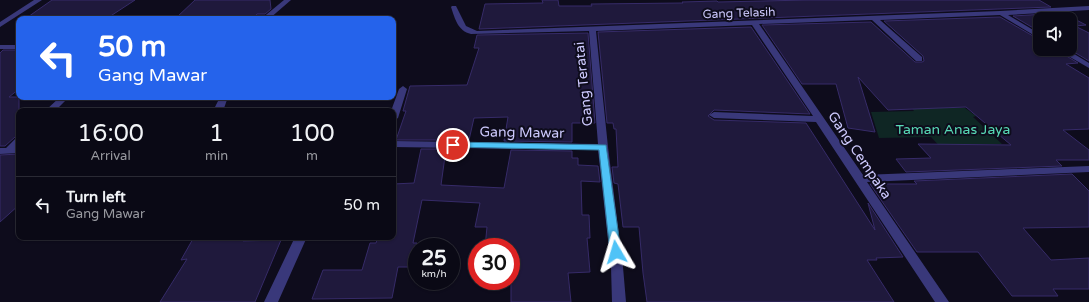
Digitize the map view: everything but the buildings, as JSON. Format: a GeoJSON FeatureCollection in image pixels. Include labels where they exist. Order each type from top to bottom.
{"type":"FeatureCollection","features":[{"type":"Feature","properties":{"kind":"street"},"geometry":{"type":"LineString","coordinates":[[0,25],[39,0]]}},
{"type":"Feature","properties":{"kind":"street"},"geometry":{"type":"LineString","coordinates":[[269,16],[288,0]]}},
{"type":"Feature","properties":{"kind":"street","name":"Gang Telasih"},"geometry":{"type":"LineString","coordinates":[[454,7],[463,29],[470,33],[755,23],[1089,8]]}},
{"type":"Feature","properties":{"kind":"street"},"geometry":{"type":"LineString","coordinates":[[1000,13],[1033,33]]}},
{"type":"Feature","properties":{"kind":"street"},"geometry":{"type":"LineString","coordinates":[[874,18],[919,59]]}},
{"type":"Feature","properties":{"kind":"street","name":"Gang Cempaka"},"geometry":{"type":"LineString","coordinates":[[755,23],[942,302]]}},
{"type":"Feature","properties":{"kind":"street","name":"Gang Teratai"},"geometry":{"type":"LineString","coordinates":[[592,29],[603,147],[617,267],[619,302]]}},
{"type":"Feature","properties":{"kind":"street"},"geometry":{"type":"LineString","coordinates":[[0,47],[16,47]]}},
{"type":"Feature","properties":{"kind":"street"},"geometry":{"type":"LineString","coordinates":[[1072,56],[1089,66]]}},
{"type":"Feature","properties":{"kind":"street"},"geometry":{"type":"LineString","coordinates":[[396,109],[403,88]]}},
{"type":"Feature","properties":{"kind":"street"},"geometry":{"type":"LineString","coordinates":[[53,108],[62,100]]}},
{"type":"Feature","properties":{"kind":"street"},"geometry":{"type":"LineString","coordinates":[[714,115],[820,119]]}},
{"type":"Feature","properties":{"kind":"street"},"geometry":{"type":"LineString","coordinates":[[4,151],[16,142]]}},
{"type":"Feature","properties":{"kind":"street","name":"Gang Mawar"},"geometry":{"type":"LineString","coordinates":[[396,144],[603,147]]}},
{"type":"Feature","properties":{"kind":"street"},"geometry":{"type":"LineString","coordinates":[[4,151],[16,150]]}},
{"type":"Feature","properties":{"kind":"street"},"geometry":{"type":"LineString","coordinates":[[860,179],[1089,169]]}},
{"type":"Feature","properties":{"kind":"street"},"geometry":{"type":"LineString","coordinates":[[270,302],[300,240]]}},
{"type":"Feature","properties":{"kind":"green space","name":"Taman Anas Jaya"},"geometry":{"type":"Polygon","coordinates":[[[895,89],[928,94],[943,108],[965,108],[976,116],[973,117],[1002,144],[969,144],[978,154],[945,152],[931,137],[879,138],[871,112],[914,111],[895,89]]]}},
{"type":"Feature","properties":{"kind":"route"},"geometry":{"type":"LineString","coordinates":[[453,145],[603,147],[616,252]]}}]}
